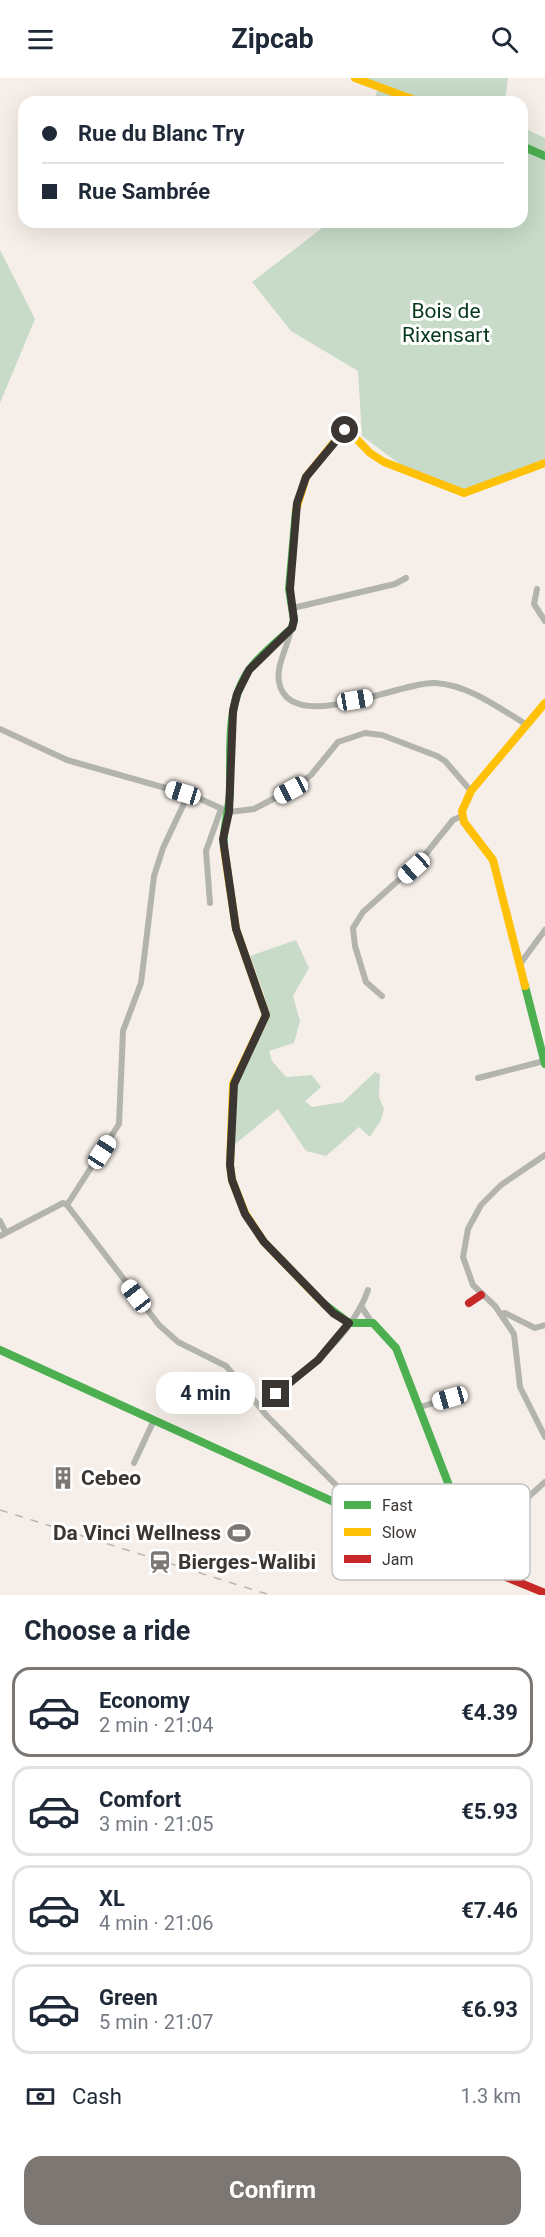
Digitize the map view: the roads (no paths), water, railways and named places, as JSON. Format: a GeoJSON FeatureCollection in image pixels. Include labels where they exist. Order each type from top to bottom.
{"type":"FeatureCollection","features":[{"type":"Feature","properties":{"kind":"street"},"geometry":{"type":"LineString","coordinates":[[355,78],[404,96]]}},
{"type":"Feature","properties":{"kind":"street"},"geometry":{"type":"LineString","coordinates":[[528,149],[545,156]]}},
{"type":"Feature","properties":{"kind":"street"},"geometry":{"type":"LineString","coordinates":[[527,725],[473,693],[444,684],[417,684],[372,698],[326,706],[300,706],[287,696],[279,682],[279,673],[294,620],[290,581],[294,524],[299,495],[310,471],[344,430],[348,430],[370,453],[384,462],[464,493],[545,463]]}},
{"type":"Feature","properties":{"kind":"street"},"geometry":{"type":"LineString","coordinates":[[293,608],[395,584],[406,578]]}},
{"type":"Feature","properties":{"kind":"street"},"geometry":{"type":"LineString","coordinates":[[537,589],[534,604],[545,621]]}},
{"type":"Feature","properties":{"kind":"street"},"geometry":{"type":"LineString","coordinates":[[290,633],[249,670],[237,694],[233,711],[222,845],[233,916],[247,968],[266,1015],[234,1084],[230,1165],[232,1180],[245,1214],[264,1242],[333,1313],[349,1323],[373,1323]]}},
{"type":"Feature","properties":{"kind":"street"},"geometry":{"type":"LineString","coordinates":[[478,1078],[545,1063],[493,860],[462,816],[463,805],[471,792],[545,703]]}},
{"type":"Feature","properties":{"kind":"street"},"geometry":{"type":"LineString","coordinates":[[0,729],[67,760],[188,795],[225,811],[254,809],[296,788],[311,775],[338,742],[364,733],[382,735],[437,756],[446,761],[471,792]]}},
{"type":"Feature","properties":{"kind":"street"},"geometry":{"type":"LineString","coordinates":[[67,1205],[118,1124],[122,1036],[141,983],[154,876],[163,848],[188,795]]}},
{"type":"Feature","properties":{"kind":"street"},"geometry":{"type":"LineString","coordinates":[[210,903],[206,851],[225,811]]}},
{"type":"Feature","properties":{"kind":"street"},"geometry":{"type":"LineString","coordinates":[[382,996],[366,981],[355,946],[353,928],[369,906],[414,868],[453,820],[462,816]]}},
{"type":"Feature","properties":{"kind":"street"},"geometry":{"type":"LineString","coordinates":[[520,964],[545,930]]}},
{"type":"Feature","properties":{"kind":"street"},"geometry":{"type":"LineString","coordinates":[[545,1155],[490,1194],[473,1216],[464,1245],[464,1266],[472,1285],[500,1314],[514,1334],[519,1387],[545,1437]]}},
{"type":"Feature","properties":{"kind":"street"},"geometry":{"type":"LineString","coordinates":[[0,1221],[2,1234],[34,1220],[63,1203],[67,1205],[163,1329],[178,1342],[226,1366],[259,1406],[335,1484]]}},
{"type":"Feature","properties":{"kind":"street"},"geometry":{"type":"LineString","coordinates":[[259,1406],[318,1360],[349,1323],[361,1306],[368,1290]]}},
{"type":"Feature","properties":{"kind":"street"},"geometry":{"type":"LineString","coordinates":[[469,1303],[481,1294]]}},
{"type":"Feature","properties":{"kind":"street"},"geometry":{"type":"LineString","coordinates":[[361,1306],[396,1348],[448,1484]]}},
{"type":"Feature","properties":{"kind":"street"},"geometry":{"type":"LineString","coordinates":[[500,1314],[506,1313],[535,1328],[545,1325]]}},
{"type":"Feature","properties":{"kind":"street"},"geometry":{"type":"LineString","coordinates":[[0,1350],[332,1501]]}},
{"type":"Feature","properties":{"kind":"street"},"geometry":{"type":"LineString","coordinates":[[420,1407],[450,1398]]}},
{"type":"Feature","properties":{"kind":"street"},"geometry":{"type":"LineString","coordinates":[[134,1463],[154,1420]]}},
{"type":"Feature","properties":{"kind":"street"},"geometry":{"type":"LineString","coordinates":[[530,1495],[545,1482]]}},
{"type":"Feature","properties":{"kind":"street"},"geometry":{"type":"LineString","coordinates":[[509,1580],[544,1594]]}},
{"type":"Feature","properties":{"kind":"railway"},"geometry":{"type":"LineString","coordinates":[[0,1510],[270,1595]]}},
{"type":"Feature","properties":{"kind":"place","name":"Cebeo"},"geometry":{"type":"Point","coordinates":[63,1478]}},
{"type":"Feature","properties":{"kind":"place","name":"Da Vinci Wellness"},"geometry":{"type":"Point","coordinates":[239,1533]}},
{"type":"Feature","properties":{"kind":"place","name":"Bierges-Walibi"},"geometry":{"type":"Point","coordinates":[160,1562]}},
{"type":"Feature","properties":{"kind":"park label","name":"Bois de Rixensart"},"geometry":{"type":"Point","coordinates":[446,323]}}]}
